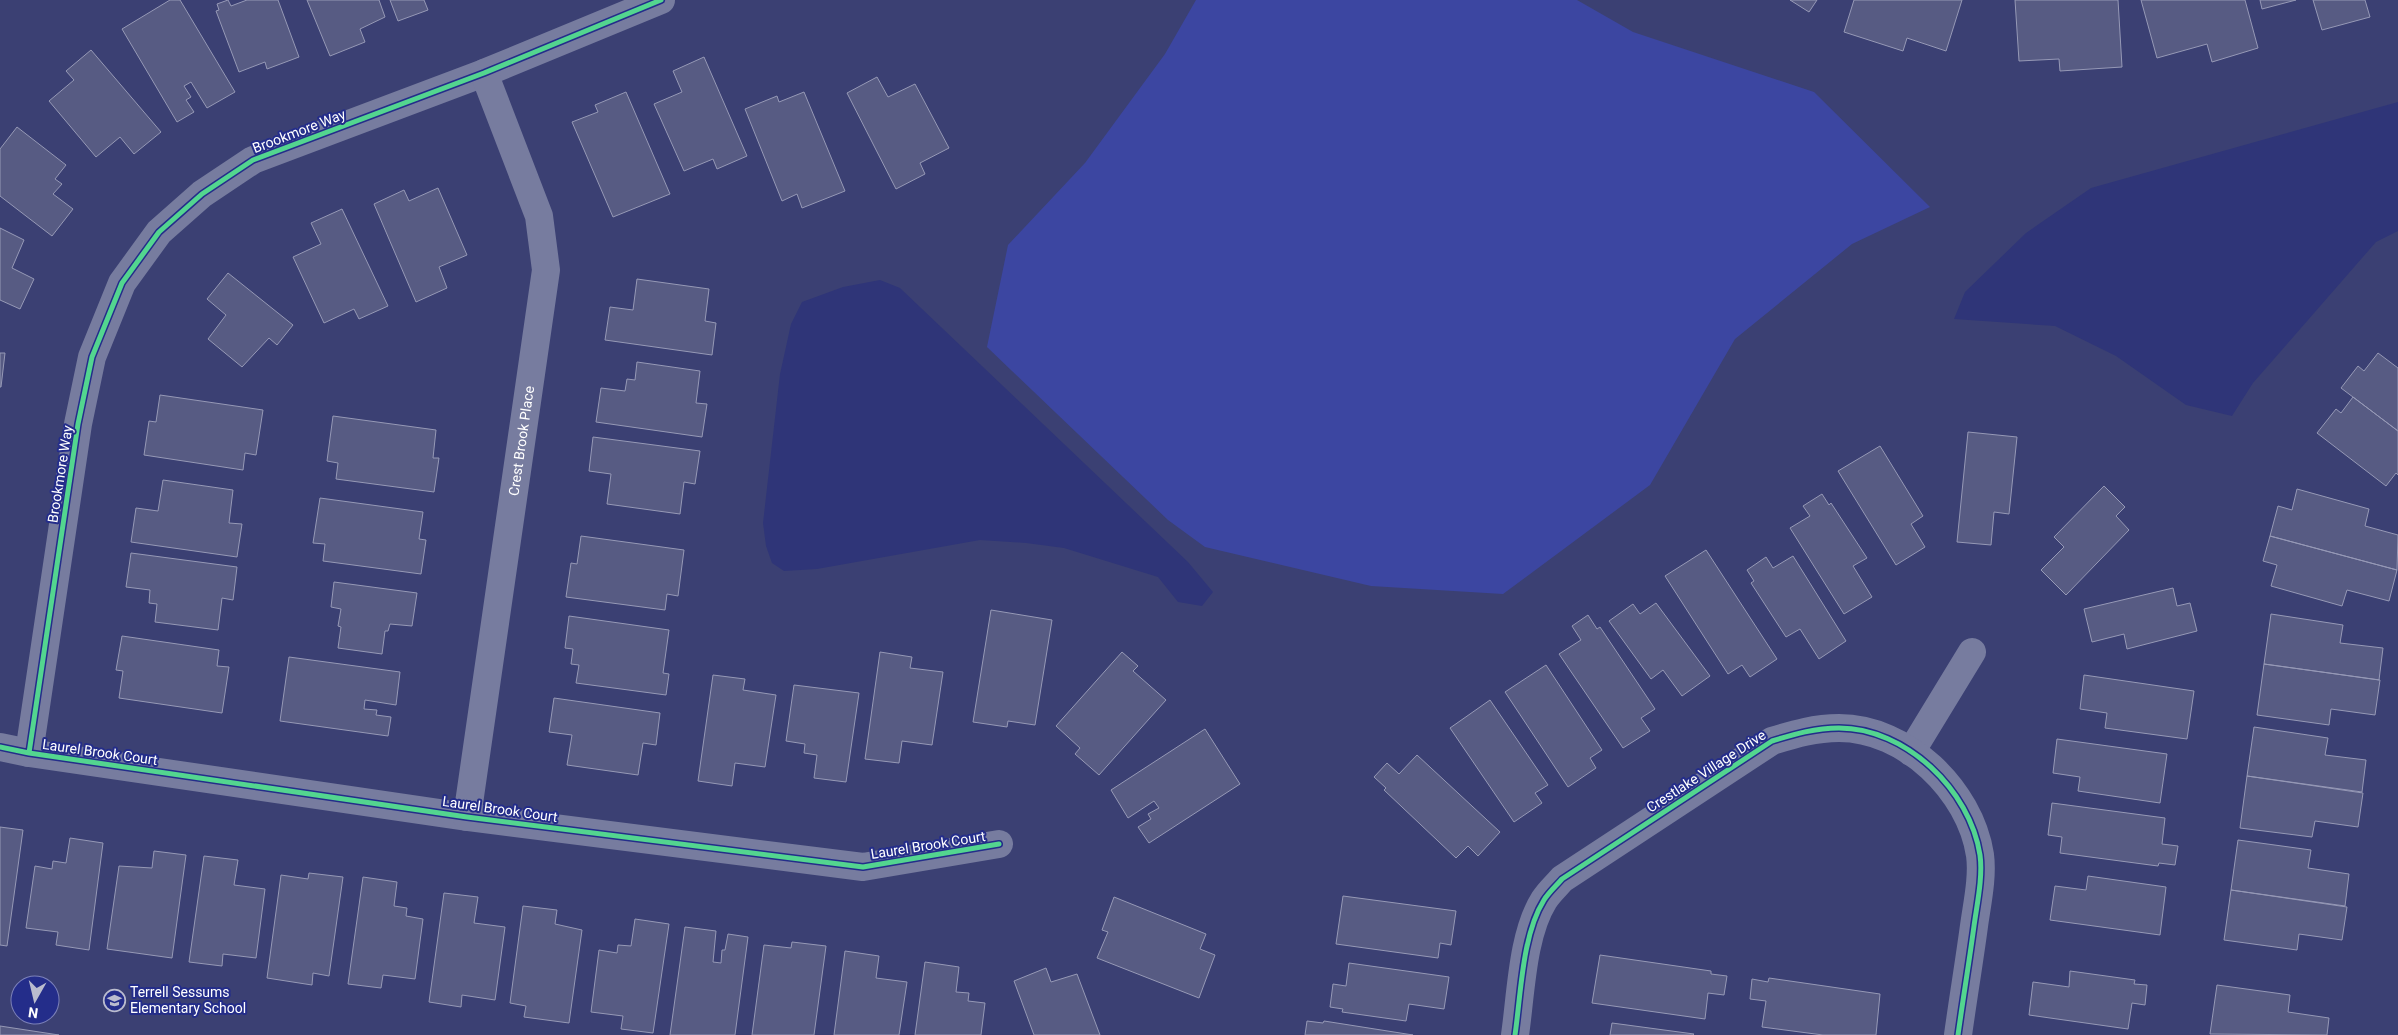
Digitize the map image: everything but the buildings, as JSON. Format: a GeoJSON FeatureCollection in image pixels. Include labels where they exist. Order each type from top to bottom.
{"type":"FeatureCollection","features":[{"type":"Feature","properties":{"kind":"street","name":"Brookmore Way"},"geometry":{"type":"LineString","coordinates":[[29,753],[78,424],[92,357],[122,283],[159,232],[202,194],[253,160],[484,73],[661,0]]}},
{"type":"Feature","properties":{"kind":"street","name":"Crest Brook Place"},"geometry":{"type":"LineString","coordinates":[[467,817],[546,270],[539,216],[484,73]]}},
{"type":"Feature","properties":{"kind":"street"},"geometry":{"type":"LineString","coordinates":[[1911,752],[1972,652]]}},
{"type":"Feature","properties":{"kind":"street","name":"Crestlake Village Drive"},"geometry":{"type":"LineString","coordinates":[[1515,1035],[1528,945],[1535,920],[1544,899],[1562,879],[1772,741],[1810,729],[1841,728],[1881,736],[1919,756],[1950,786],[1968,818],[1980,855],[1978,897],[1958,1035]]}},
{"type":"Feature","properties":{"kind":"street","name":"Laurel Brook Court"},"geometry":{"type":"LineString","coordinates":[[0,746],[29,753],[467,817],[863,867],[999,844]]}},
{"type":"Feature","properties":{"kind":"shaded area"},"geometry":{"type":"Polygon","coordinates":[[[1196,0],[1577,0],[1633,32],[1814,92],[1930,207],[1852,244],[1735,339],[1650,485],[1503,594],[1371,586],[1205,547],[1168,520],[987,347],[1008,245],[1085,163],[1165,54],[1196,0]]]}},
{"type":"Feature","properties":{"kind":"shaded area"},"geometry":{"type":"Polygon","coordinates":[[[2398,102],[2398,231],[2376,242],[2253,383],[2232,416],[2186,405],[2116,356],[2055,326],[1954,319],[1965,292],[2026,233],[2091,188],[2398,102]]]}},
{"type":"Feature","properties":{"kind":"shaded area"},"geometry":{"type":"Polygon","coordinates":[[[880,280],[900,288],[1188,562],[1213,592],[1202,606],[1178,602],[1158,577],[1064,548],[1026,543],[980,540],[817,569],[784,571],[772,563],[766,546],[763,523],[780,374],[791,324],[802,302],[843,287],[880,280]]]}},
{"type":"Feature","properties":{"kind":"cycle path"},"geometry":{"type":"LineString","coordinates":[[29,753],[78,424],[92,357],[122,283],[159,232],[202,194],[253,160],[484,73],[661,0]]}},
{"type":"Feature","properties":{"kind":"cycle path"},"geometry":{"type":"LineString","coordinates":[[1515,1035],[1524,965],[1531,930],[1544,900],[1562,879],[1772,741],[1813,730],[1830,728],[1864,731],[1888,739],[1910,751],[1931,767],[1949,786],[1963,808],[1974,831],[1981,863],[1980,881],[1958,1035]]}},
{"type":"Feature","properties":{"kind":"cycle path"},"geometry":{"type":"LineString","coordinates":[[0,747],[29,753],[467,817],[863,867],[999,844]]}},
{"type":"Feature","properties":{"kind":"place","name":"Terrell Sessums Elementary School"},"geometry":{"type":"Point","coordinates":[114,1000]}}]}
